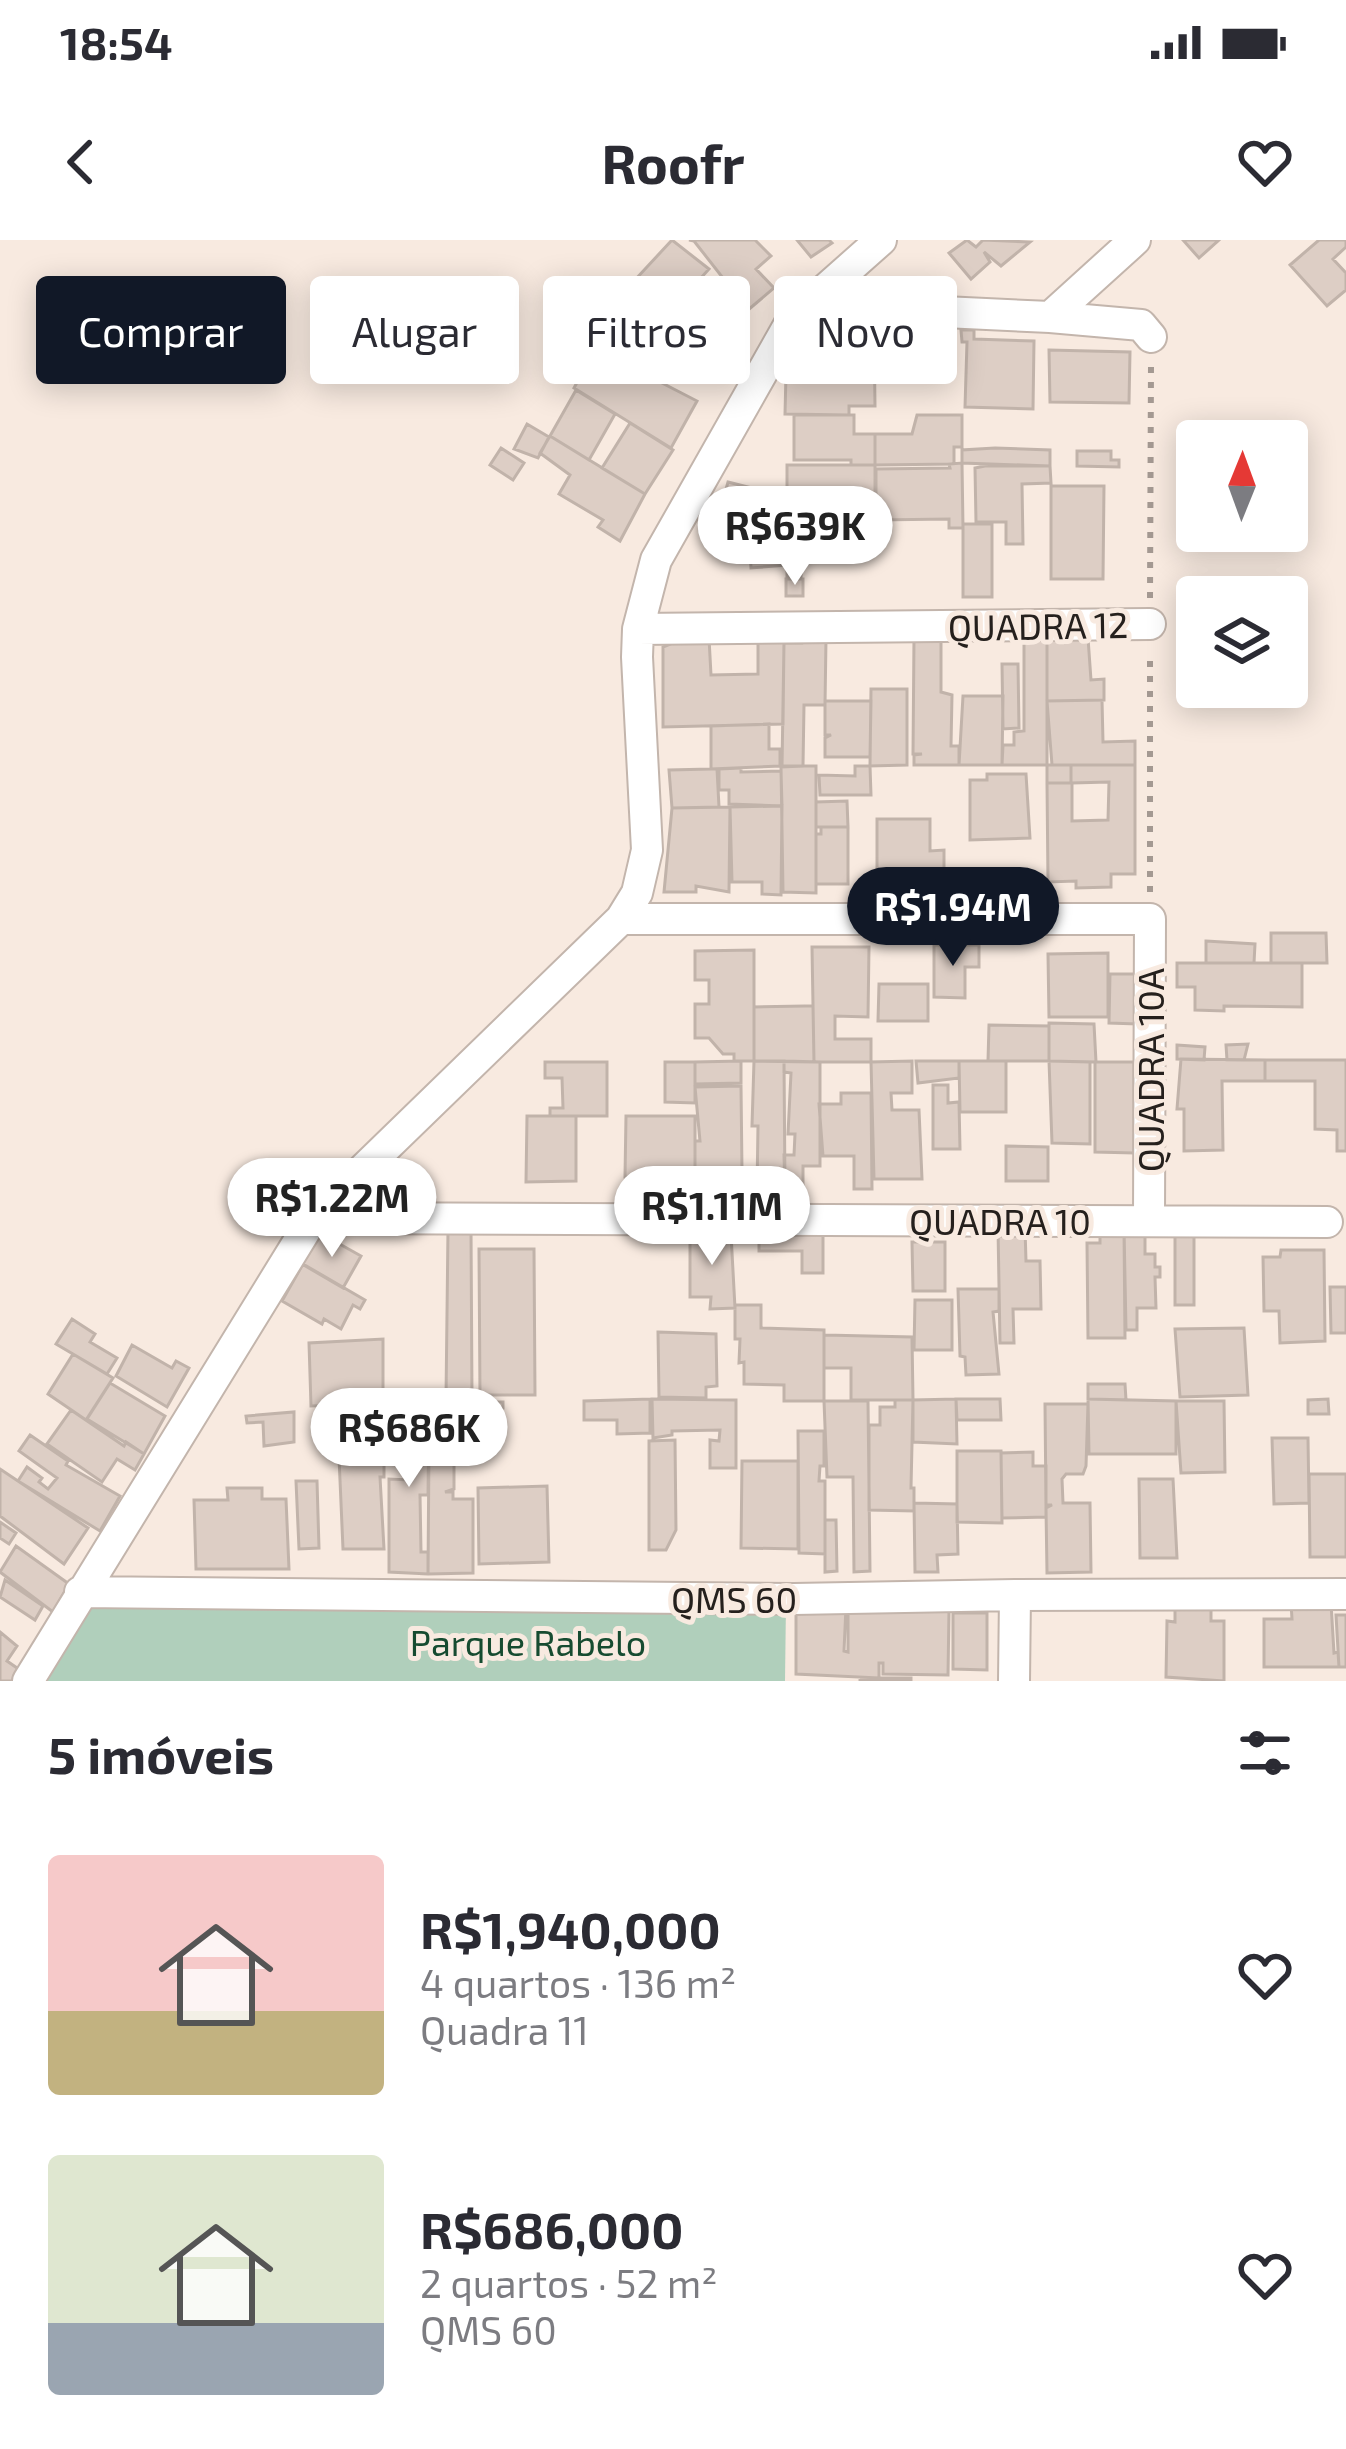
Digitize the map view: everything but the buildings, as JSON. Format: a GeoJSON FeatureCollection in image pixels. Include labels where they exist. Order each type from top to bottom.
{"type":"FeatureCollection","features":[{"type":"Feature","properties":{"kind":"street"},"geometry":{"type":"LineString","coordinates":[[840,276],[881,240]]}},
{"type":"Feature","properties":{"kind":"street"},"geometry":{"type":"LineString","coordinates":[[1050,316],[1135,240]]}},
{"type":"Feature","properties":{"kind":"street"},"geometry":{"type":"LineString","coordinates":[[957,312],[1141,326],[1151,338]]}},
{"type":"Feature","properties":{"kind":"street"},"geometry":{"type":"LineString","coordinates":[[28,1681],[313,1218],[621,919],[637,893],[646,850],[638,629],[656,560],[774,353]]}},
{"type":"Feature","properties":{"kind":"street","name":"QUADRA 12"},"geometry":{"type":"LineString","coordinates":[[638,629],[1150,624]]}},
{"type":"Feature","properties":{"kind":"street","name":"QUADRA 10A"},"geometry":{"type":"LineString","coordinates":[[621,919],[1150,919],[1149,1220]]}},
{"type":"Feature","properties":{"kind":"street","name":"QUADRA 10"},"geometry":{"type":"LineString","coordinates":[[313,1218],[1327,1222]]}},
{"type":"Feature","properties":{"kind":"street","name":"QMS 60"},"geometry":{"type":"LineString","coordinates":[[80,1592],[794,1599],[1346,1594]]}},
{"type":"Feature","properties":{"kind":"street"},"geometry":{"type":"LineString","coordinates":[[1014,1681],[1015,1595]]}},
{"type":"Feature","properties":{"kind":"green space","name":"Parque Rabelo"},"geometry":{"type":"Polygon","coordinates":[[[82,1599],[786,1603],[785,1681],[39,1681],[82,1599]]]}}]}
